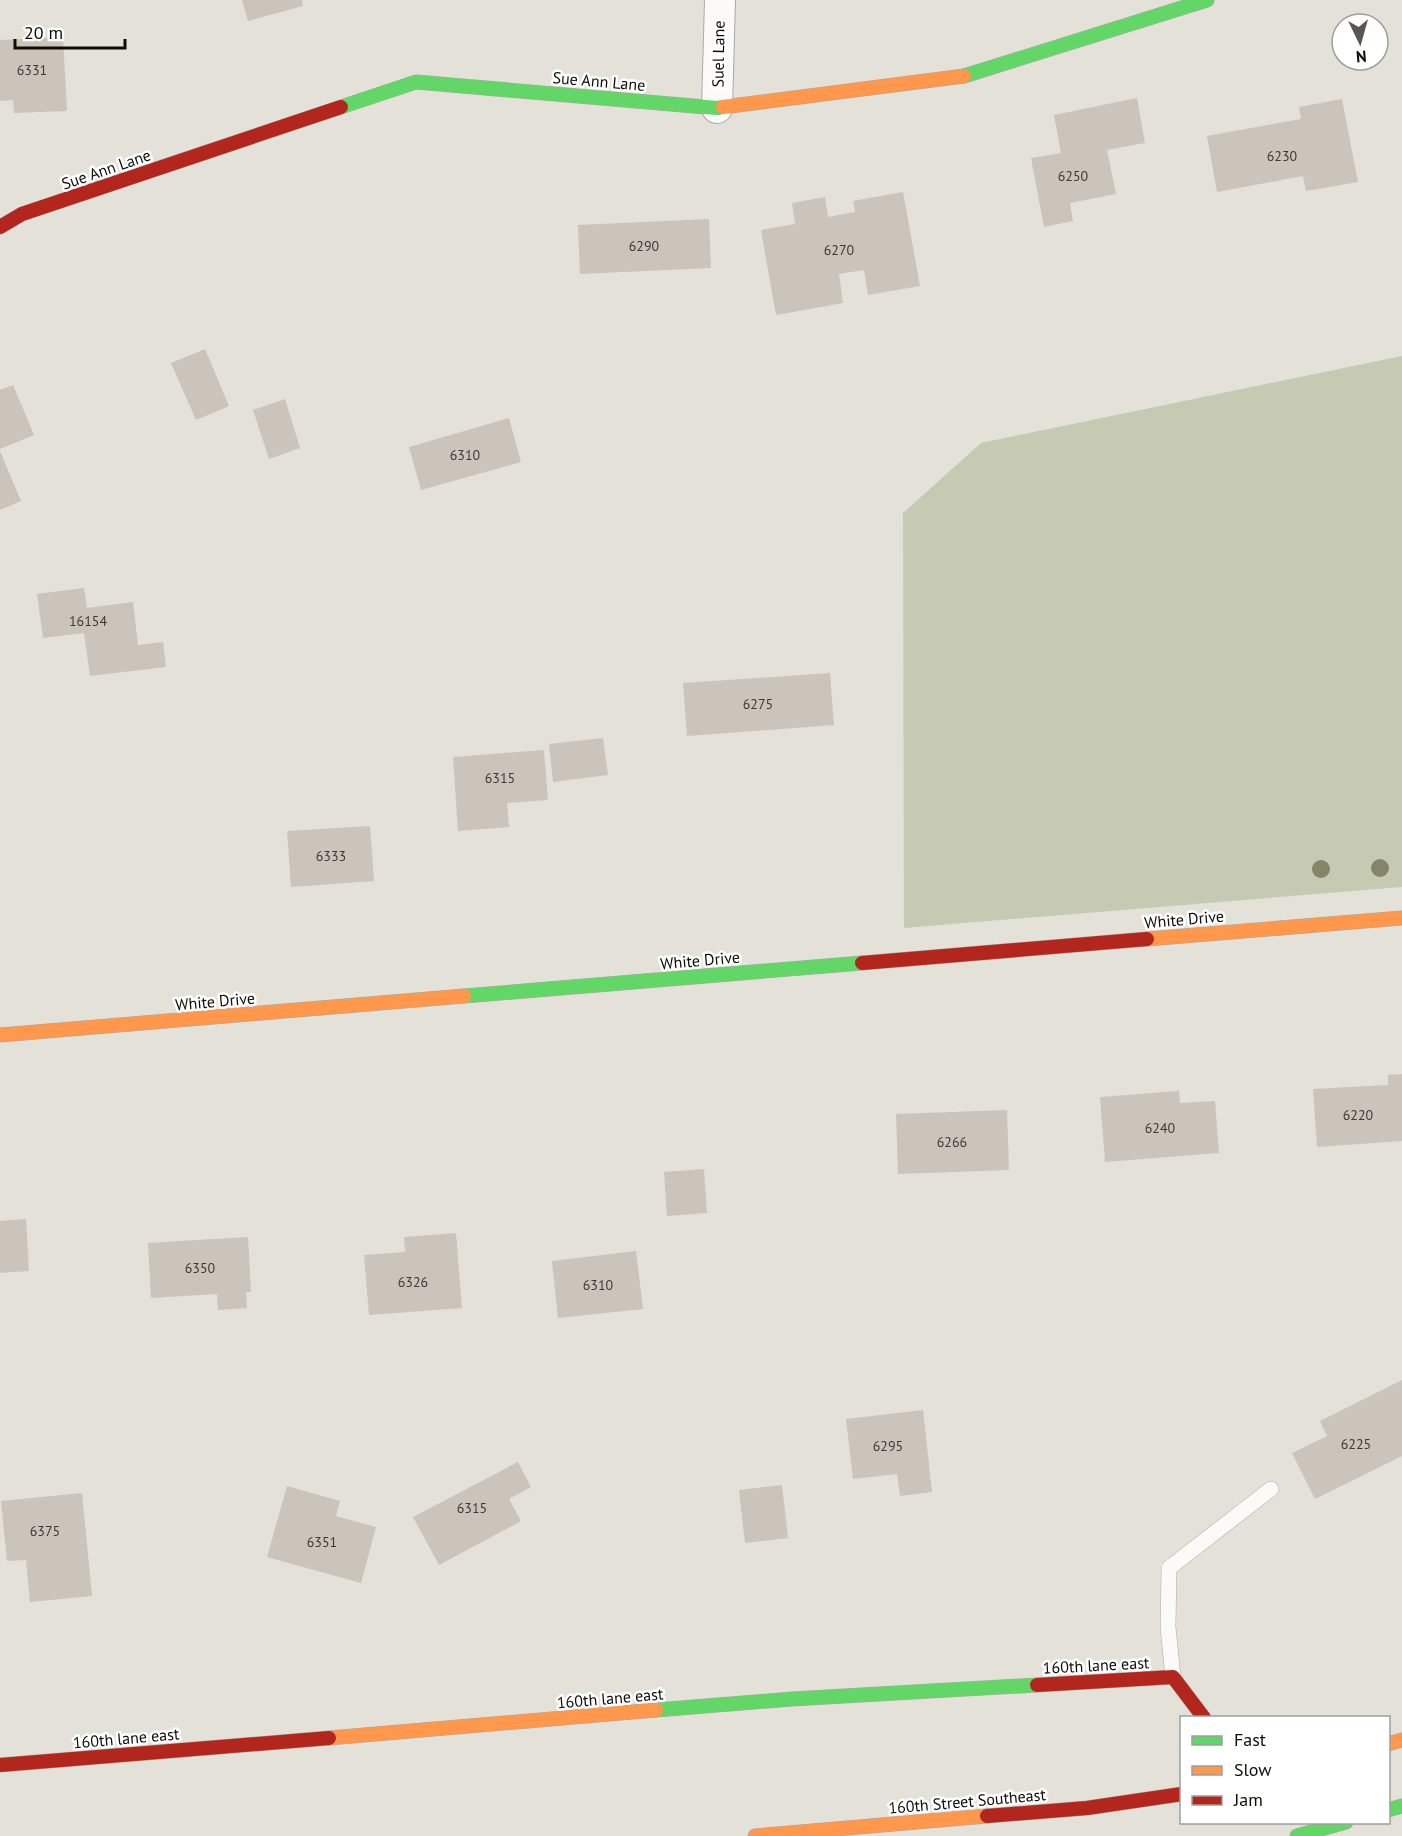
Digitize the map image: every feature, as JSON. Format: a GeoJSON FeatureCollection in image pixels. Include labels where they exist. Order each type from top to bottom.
{"type":"FeatureCollection","features":[{"type":"Feature","properties":{"kind":"street","name":"Suel Lane"},"geometry":{"type":"LineString","coordinates":[[717,108],[720,0]]}},
{"type":"Feature","properties":{"kind":"street","name":"Sue Ann Lane"},"geometry":{"type":"LineString","coordinates":[[0,227],[22,214],[416,82],[717,108],[964,76],[1207,0]]}},
{"type":"Feature","properties":{"kind":"street","name":"White Drive"},"geometry":{"type":"LineString","coordinates":[[0,1035],[1402,918]]}},
{"type":"Feature","properties":{"kind":"street","name":"160th lane east"},"geometry":{"type":"LineString","coordinates":[[0,1765],[792,1700],[1173,1677],[1202,1716]]}},
{"type":"Feature","properties":{"kind":"street","name":"160th Street Southeast"},"geometry":{"type":"LineString","coordinates":[[755,1836],[1087,1808],[1180,1794]]}},
{"type":"Feature","properties":{"kind":"street"},"geometry":{"type":"LineString","coordinates":[[1297,1836],[1339,1824]]}},
{"type":"Feature","properties":{"kind":"lane"},"geometry":{"type":"LineString","coordinates":[[1173,1677],[1168,1627],[1168,1568],[1271,1489]]}},
{"type":"Feature","properties":{"kind":"green space"},"geometry":{"type":"Polygon","coordinates":[[[1402,356],[1402,887],[904,928],[903,513],[981,443],[1402,356]]]}},
{"type":"Feature","properties":{"kind":"building"},"geometry":{"type":"Polygon","coordinates":[[[242,0],[302,0],[303,6],[248,21],[242,0]]]}},
{"type":"Feature","properties":{"kind":"building"},"geometry":{"type":"Polygon","coordinates":[[[63,37],[67,111],[14,113],[13,100],[0,101],[0,40],[63,37]]]}},
{"type":"Feature","properties":{"kind":"building"},"geometry":{"type":"Polygon","coordinates":[[[1137,98],[1145,143],[1107,150],[1116,194],[1070,203],[1073,221],[1044,227],[1031,158],[1061,153],[1054,115],[1137,98]]]}},
{"type":"Feature","properties":{"kind":"building"},"geometry":{"type":"Polygon","coordinates":[[[1342,99],[1358,182],[1306,191],[1303,176],[1217,192],[1207,136],[1301,119],[1299,107],[1342,99]]]}},
{"type":"Feature","properties":{"kind":"building"},"geometry":{"type":"Polygon","coordinates":[[[903,192],[920,286],[868,295],[864,270],[839,274],[843,303],[776,315],[761,230],[795,224],[792,203],[825,197],[828,217],[855,212],[853,201],[903,192]]]}},
{"type":"Feature","properties":{"kind":"building"},"geometry":{"type":"Polygon","coordinates":[[[709,219],[711,268],[580,274],[578,225],[709,219]]]}},
{"type":"Feature","properties":{"kind":"building"},"geometry":{"type":"Polygon","coordinates":[[[205,349],[229,406],[196,420],[171,363],[205,349]]]}},
{"type":"Feature","properties":{"kind":"building"},"geometry":{"type":"Polygon","coordinates":[[[13,385],[34,435],[0,449],[0,390],[13,385]]]}},
{"type":"Feature","properties":{"kind":"building"},"geometry":{"type":"Polygon","coordinates":[[[285,399],[300,448],[269,459],[253,410],[285,399]]]}},
{"type":"Feature","properties":{"kind":"building"},"geometry":{"type":"Polygon","coordinates":[[[509,418],[521,462],[421,490],[409,447],[509,418]]]}},
{"type":"Feature","properties":{"kind":"building"},"geometry":{"type":"Polygon","coordinates":[[[0,451],[21,501],[0,510],[0,451]]]}},
{"type":"Feature","properties":{"kind":"building"},"geometry":{"type":"Polygon","coordinates":[[[84,588],[87,608],[133,602],[138,645],[163,642],[166,667],[90,676],[84,633],[43,638],[37,594],[84,588]]]}},
{"type":"Feature","properties":{"kind":"building"},"geometry":{"type":"Polygon","coordinates":[[[830,673],[834,725],[687,736],[683,683],[830,673]]]}},
{"type":"Feature","properties":{"kind":"building"},"geometry":{"type":"Polygon","coordinates":[[[603,738],[608,775],[553,782],[549,744],[603,738]]]}},
{"type":"Feature","properties":{"kind":"building"},"geometry":{"type":"Polygon","coordinates":[[[544,750],[548,800],[507,803],[509,827],[458,831],[453,757],[544,750]]]}},
{"type":"Feature","properties":{"kind":"building"},"geometry":{"type":"Polygon","coordinates":[[[370,826],[374,881],[291,887],[287,831],[370,826]]]}},
{"type":"Feature","properties":{"kind":"building"},"geometry":{"type":"Polygon","coordinates":[[[1402,1074],[1402,1141],[1317,1147],[1313,1089],[1388,1085],[1388,1075],[1402,1074]]]}},
{"type":"Feature","properties":{"kind":"building"},"geometry":{"type":"Polygon","coordinates":[[[1179,1091],[1180,1103],[1215,1101],[1219,1153],[1105,1162],[1100,1097],[1179,1091]]]}},
{"type":"Feature","properties":{"kind":"building"},"geometry":{"type":"Polygon","coordinates":[[[1007,1110],[1009,1170],[898,1174],[896,1114],[1007,1110]]]}},
{"type":"Feature","properties":{"kind":"building"},"geometry":{"type":"Polygon","coordinates":[[[704,1169],[707,1213],[667,1216],[664,1172],[704,1169]]]}},
{"type":"Feature","properties":{"kind":"building"},"geometry":{"type":"Polygon","coordinates":[[[26,1219],[29,1271],[0,1273],[0,1221],[26,1219]]]}},
{"type":"Feature","properties":{"kind":"building"},"geometry":{"type":"Polygon","coordinates":[[[456,1233],[462,1308],[369,1315],[364,1255],[405,1252],[404,1237],[456,1233]]]}},
{"type":"Feature","properties":{"kind":"building"},"geometry":{"type":"Polygon","coordinates":[[[248,1237],[251,1292],[246,1292],[247,1308],[218,1310],[217,1294],[151,1298],[148,1243],[248,1237]]]}},
{"type":"Feature","properties":{"kind":"building"},"geometry":{"type":"Polygon","coordinates":[[[636,1251],[643,1309],[558,1318],[552,1261],[636,1251]]]}},
{"type":"Feature","properties":{"kind":"building"},"geometry":{"type":"Polygon","coordinates":[[[1402,1380],[1402,1456],[1315,1499],[1292,1453],[1327,1436],[1320,1421],[1402,1380]]]}},
{"type":"Feature","properties":{"kind":"building"},"geometry":{"type":"Polygon","coordinates":[[[923,1410],[932,1492],[900,1496],[897,1474],[853,1479],[846,1419],[923,1410]]]}},
{"type":"Feature","properties":{"kind":"building"},"geometry":{"type":"Polygon","coordinates":[[[518,1462],[531,1487],[509,1499],[521,1521],[439,1565],[413,1517],[518,1462]]]}},
{"type":"Feature","properties":{"kind":"building"},"geometry":{"type":"Polygon","coordinates":[[[782,1485],[788,1538],[745,1543],[739,1490],[782,1485]]]}},
{"type":"Feature","properties":{"kind":"building"},"geometry":{"type":"Polygon","coordinates":[[[287,1486],[340,1501],[336,1516],[376,1527],[361,1583],[267,1557],[287,1486]]]}},
{"type":"Feature","properties":{"kind":"building"},"geometry":{"type":"Polygon","coordinates":[[[82,1493],[92,1596],[30,1602],[26,1560],[7,1561],[1,1501],[82,1493]]]}},
{"type":"Feature","properties":{"kind":"traffic: fast"},"geometry":{"type":"LineString","coordinates":[[964,76],[1207,0]]}},
{"type":"Feature","properties":{"kind":"traffic: fast"},"geometry":{"type":"LineString","coordinates":[[341,107],[416,82],[723,107]]}},
{"type":"Feature","properties":{"kind":"traffic: fast"},"geometry":{"type":"LineString","coordinates":[[464,996],[862,963]]}},
{"type":"Feature","properties":{"kind":"traffic: fast"},"geometry":{"type":"LineString","coordinates":[[656,1710],[792,1699],[1037,1685]]}},
{"type":"Feature","properties":{"kind":"traffic: fast"},"geometry":{"type":"LineString","coordinates":[[1390,1809],[1402,1806]]}},
{"type":"Feature","properties":{"kind":"traffic: fast"},"geometry":{"type":"LineString","coordinates":[[1297,1836],[1339,1824]]}},
{"type":"Feature","properties":{"kind":"traffic: slow"},"geometry":{"type":"LineString","coordinates":[[723,107],[964,76]]}},
{"type":"Feature","properties":{"kind":"traffic: slow"},"geometry":{"type":"LineString","coordinates":[[1147,939],[1402,918]]}},
{"type":"Feature","properties":{"kind":"traffic: slow"},"geometry":{"type":"LineString","coordinates":[[0,1035],[464,996]]}},
{"type":"Feature","properties":{"kind":"traffic: slow"},"geometry":{"type":"LineString","coordinates":[[329,1738],[656,1710]]}},
{"type":"Feature","properties":{"kind":"traffic: slow"},"geometry":{"type":"LineString","coordinates":[[1390,1743],[1402,1740]]}},
{"type":"Feature","properties":{"kind":"traffic: slow"},"geometry":{"type":"LineString","coordinates":[[755,1836],[987,1816]]}},
{"type":"Feature","properties":{"kind":"traffic: jam"},"geometry":{"type":"LineString","coordinates":[[0,227],[22,214],[341,107]]}},
{"type":"Feature","properties":{"kind":"traffic: jam"},"geometry":{"type":"LineString","coordinates":[[862,963],[1147,939]]}},
{"type":"Feature","properties":{"kind":"traffic: jam"},"geometry":{"type":"LineString","coordinates":[[1037,1685],[1173,1677],[1202,1716]]}},
{"type":"Feature","properties":{"kind":"traffic: jam"},"geometry":{"type":"LineString","coordinates":[[0,1765],[329,1738]]}},
{"type":"Feature","properties":{"kind":"traffic: jam"},"geometry":{"type":"LineString","coordinates":[[987,1816],[1087,1808],[1180,1794]]}}]}
